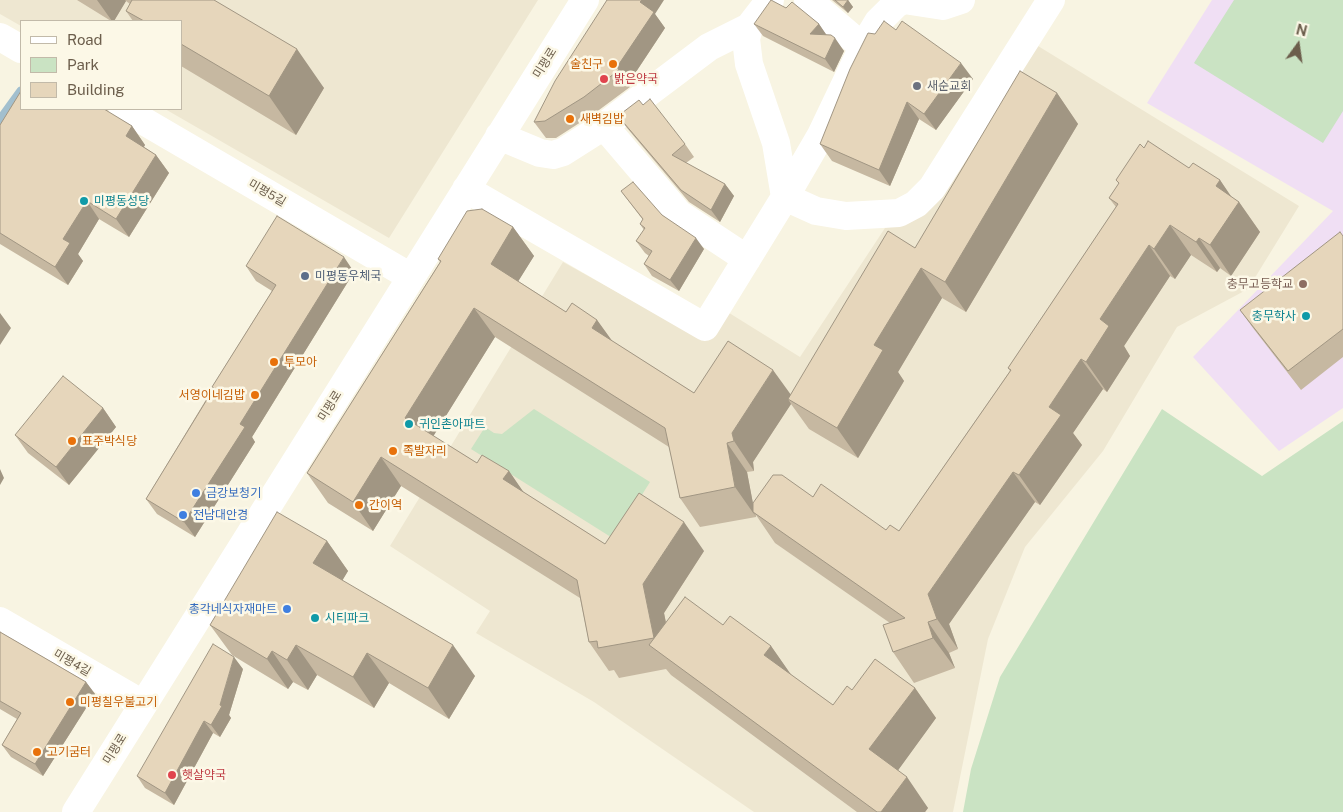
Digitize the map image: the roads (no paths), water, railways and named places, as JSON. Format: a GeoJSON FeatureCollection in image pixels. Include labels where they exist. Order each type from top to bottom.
{"type":"FeatureCollection","features":[{"type":"Feature","properties":{"kind":"street","name":"미평로"},"geometry":{"type":"LineString","coordinates":[[76,812],[584,0]]}},
{"type":"Feature","properties":{"kind":"street"},"geometry":{"type":"LineString","coordinates":[[770,0],[749,27],[746,39],[749,64],[776,143],[785,197]]}},
{"type":"Feature","properties":{"kind":"street"},"geometry":{"type":"LineString","coordinates":[[808,0],[863,47]]}},
{"type":"Feature","properties":{"kind":"street"},"geometry":{"type":"LineString","coordinates":[[466,189],[705,327],[821,135],[863,47],[878,22],[896,4],[904,0],[943,6],[961,0]]}},
{"type":"Feature","properties":{"kind":"street"},"geometry":{"type":"LineString","coordinates":[[785,197],[816,211],[846,216],[899,213],[916,204],[932,188],[1051,0]]}},
{"type":"Feature","properties":{"kind":"street"},"geometry":{"type":"LineString","coordinates":[[499,136],[540,153],[553,155],[563,152],[604,126],[709,47],[749,27]]}},
{"type":"Feature","properties":{"kind":"street","name":"미평5길"},"geometry":{"type":"LineString","coordinates":[[125,110],[411,277]]}},
{"type":"Feature","properties":{"kind":"street"},"geometry":{"type":"LineString","coordinates":[[604,126],[679,214],[747,259]]}},
{"type":"Feature","properties":{"kind":"street","name":"미평4길"},"geometry":{"type":"LineString","coordinates":[[0,621],[143,704]]}},
{"type":"Feature","properties":{"kind":"waterway"},"geometry":{"type":"LineString","coordinates":[[0,120],[20,92]]}},
{"type":"Feature","properties":{"kind":"place","name":"술친구"},"geometry":{"type":"Point","coordinates":[613,64]}},
{"type":"Feature","properties":{"kind":"place","name":"밝은약국"},"geometry":{"type":"Point","coordinates":[604,79]}},
{"type":"Feature","properties":{"kind":"place","name":"새순교회"},"geometry":{"type":"Point","coordinates":[917,86]}},
{"type":"Feature","properties":{"kind":"place","name":"새벽김밥"},"geometry":{"type":"Point","coordinates":[570,119]}},
{"type":"Feature","properties":{"kind":"place","name":"미평동성당"},"geometry":{"type":"Point","coordinates":[84,201]}},
{"type":"Feature","properties":{"kind":"place","name":"미평동우체국"},"geometry":{"type":"Point","coordinates":[305,276]}},
{"type":"Feature","properties":{"kind":"place","name":"충무고등학교"},"geometry":{"type":"Point","coordinates":[1303,284]}},
{"type":"Feature","properties":{"kind":"place","name":"충무학사"},"geometry":{"type":"Point","coordinates":[1306,316]}},
{"type":"Feature","properties":{"kind":"place","name":"투모아"},"geometry":{"type":"Point","coordinates":[274,362]}},
{"type":"Feature","properties":{"kind":"place","name":"서영이네김밥"},"geometry":{"type":"Point","coordinates":[255,395]}},
{"type":"Feature","properties":{"kind":"place","name":"귀인촌아파트"},"geometry":{"type":"Point","coordinates":[409,424]}},
{"type":"Feature","properties":{"kind":"place","name":"표주박식당"},"geometry":{"type":"Point","coordinates":[72,441]}},
{"type":"Feature","properties":{"kind":"place","name":"족발자리"},"geometry":{"type":"Point","coordinates":[393,451]}},
{"type":"Feature","properties":{"kind":"place","name":"금강보청기"},"geometry":{"type":"Point","coordinates":[196,493]}},
{"type":"Feature","properties":{"kind":"place","name":"간이역"},"geometry":{"type":"Point","coordinates":[359,505]}},
{"type":"Feature","properties":{"kind":"place","name":"전남대안경"},"geometry":{"type":"Point","coordinates":[183,515]}},
{"type":"Feature","properties":{"kind":"place","name":"총각네식자재마트"},"geometry":{"type":"Point","coordinates":[287,609]}},
{"type":"Feature","properties":{"kind":"place","name":"시티파크"},"geometry":{"type":"Point","coordinates":[315,618]}},
{"type":"Feature","properties":{"kind":"place","name":"미평칠우불고기"},"geometry":{"type":"Point","coordinates":[70,702]}},
{"type":"Feature","properties":{"kind":"place","name":"고기굼터"},"geometry":{"type":"Point","coordinates":[37,752]}},
{"type":"Feature","properties":{"kind":"place","name":"햇살약국"},"geometry":{"type":"Point","coordinates":[172,775]}}]}
